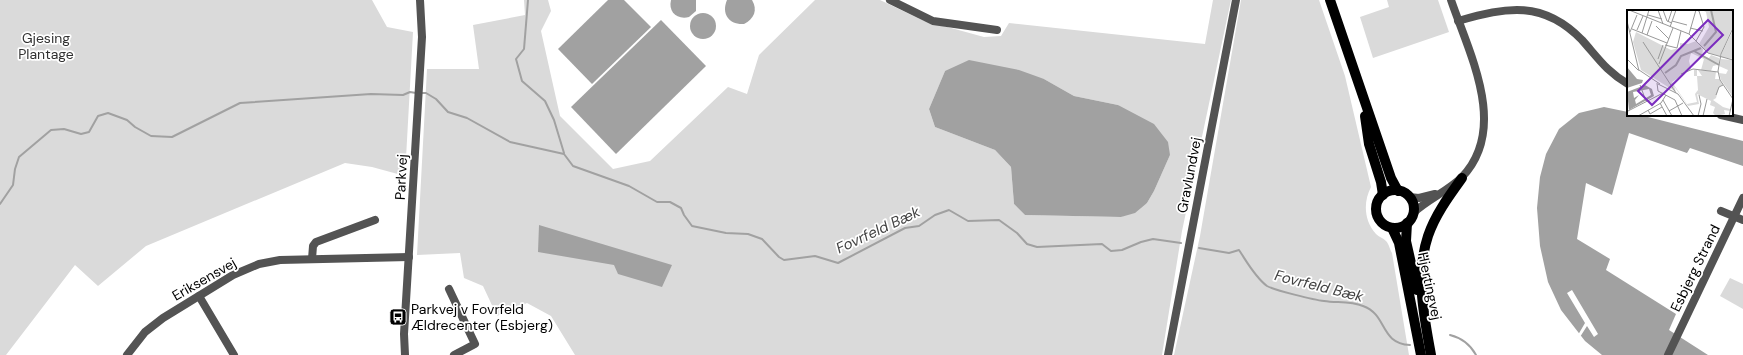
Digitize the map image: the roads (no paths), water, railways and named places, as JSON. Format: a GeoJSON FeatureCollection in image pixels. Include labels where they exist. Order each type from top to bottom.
{"type":"FeatureCollection","features":[{"type":"Feature","properties":{"kind":"main road"},"geometry":{"type":"LineString","coordinates":[[1330,0],[1391,178],[1398,191],[1409,197],[1414,207],[1413,213],[1407,223],[1397,228],[1392,228],[1381,222],[1378,217],[1377,205],[1383,195],[1387,192],[1398,191]]}},
{"type":"Feature","properties":{"kind":"main road"},"geometry":{"type":"LineString","coordinates":[[1359,85],[1369,144],[1381,182],[1383,195]]}},
{"type":"Feature","properties":{"kind":"main road"},"geometry":{"type":"LineString","coordinates":[[1430,355],[1421,279],[1423,254],[1428,235],[1437,215],[1462,178]]}},
{"type":"Feature","properties":{"kind":"main road","name":"Hjertingvej"},"geometry":{"type":"LineString","coordinates":[[1407,223],[1406,241],[1430,355]]}},
{"type":"Feature","properties":{"kind":"main road","name":"Hjertingvej"},"geometry":{"type":"LineString","coordinates":[[1392,228],[1399,243],[1422,355]]}},
{"type":"Feature","properties":{"kind":"street","name":"Parkvej"},"geometry":{"type":"LineString","coordinates":[[405,355],[404,334],[422,37],[420,0]]}},
{"type":"Feature","properties":{"kind":"street"},"geometry":{"type":"LineString","coordinates":[[890,0],[933,21],[997,30]]}},
{"type":"Feature","properties":{"kind":"street","name":"Gravlundvej"},"geometry":{"type":"LineString","coordinates":[[1168,355],[1236,0]]}},
{"type":"Feature","properties":{"kind":"street"},"geometry":{"type":"LineString","coordinates":[[1413,213],[1462,178],[1474,160],[1480,147],[1484,129],[1482,93],[1475,66],[1451,0]]}},
{"type":"Feature","properties":{"kind":"street"},"geometry":{"type":"LineString","coordinates":[[1458,21],[1494,11],[1512,8],[1528,9],[1544,13],[1559,20],[1573,30],[1607,70],[1627,83]]}},
{"type":"Feature","properties":{"kind":"street"},"geometry":{"type":"LineString","coordinates":[[1725,116],[1743,120]]}},
{"type":"Feature","properties":{"kind":"street"},"geometry":{"type":"LineString","coordinates":[[1409,197],[1419,198],[1439,193]]}},
{"type":"Feature","properties":{"kind":"street","name":"Esbjerg Strand"},"geometry":{"type":"LineString","coordinates":[[1668,355],[1743,198]]}},
{"type":"Feature","properties":{"kind":"street","name":"Esbjerg Strand"},"geometry":{"type":"LineString","coordinates":[[1721,211],[1743,220]]}},
{"type":"Feature","properties":{"kind":"street"},"geometry":{"type":"LineString","coordinates":[[312,259],[313,246],[316,242],[375,220]]}},
{"type":"Feature","properties":{"kind":"street","name":"Eriksensvej"},"geometry":{"type":"LineString","coordinates":[[131,353],[145,332],[233,275],[259,264],[280,260],[409,257]]}},
{"type":"Feature","properties":{"kind":"street"},"geometry":{"type":"LineString","coordinates":[[449,289],[475,344],[454,355]]}},
{"type":"Feature","properties":{"kind":"street"},"geometry":{"type":"LineString","coordinates":[[199,296],[234,355]]}},
{"type":"Feature","properties":{"kind":"waterway"},"geometry":{"type":"LineString","coordinates":[[528,0],[524,49],[516,59],[522,81],[545,101],[554,120],[564,153]]}},
{"type":"Feature","properties":{"kind":"waterway"},"geometry":{"type":"LineString","coordinates":[[0,204],[13,185],[15,169],[19,157],[51,130],[64,129],[81,134],[89,132],[98,116],[108,113],[127,120],[135,127],[151,136],[172,137],[240,103],[371,94],[403,95],[410,92],[416,93]]}},
{"type":"Feature","properties":{"kind":"waterway","name":"Fovrfeld Bæk"},"geometry":{"type":"LineString","coordinates":[[421,93],[426,93],[436,99],[448,112],[467,118],[510,142],[564,154],[573,166],[629,186],[657,202],[670,202],[681,208],[692,226],[726,233],[748,234],[762,239],[779,257],[784,260],[815,256],[838,263],[905,228],[919,226],[935,215],[949,210],[968,221],[999,220],[1017,233],[1027,244],[1037,247],[1102,244],[1111,251],[1122,250],[1153,239],[1181,243]]}},
{"type":"Feature","properties":{"kind":"waterway","name":"Fovrfeld Bæk"},"geometry":{"type":"LineString","coordinates":[[1199,248],[1229,253],[1239,250],[1259,278],[1271,288],[1294,295],[1329,302],[1358,304],[1363,306],[1371,310],[1377,316],[1388,334],[1393,339],[1400,343],[1410,345]]}},
{"type":"Feature","properties":{"kind":"waterway","name":"Fovrfeld Bæk"},"geometry":{"type":"LineString","coordinates":[[1450,335],[1465,342],[1476,355]]}},
{"type":"Feature","properties":{"kind":"place","name":"Parkvej v Fovrfeld Ældrecenter (Esbjerg)"},"geometry":{"type":"Point","coordinates":[398,317]}},
{"type":"Feature","properties":{"kind":"park label","name":"Gjesing Plantage"},"geometry":{"type":"Point","coordinates":[46,46]}}]}
